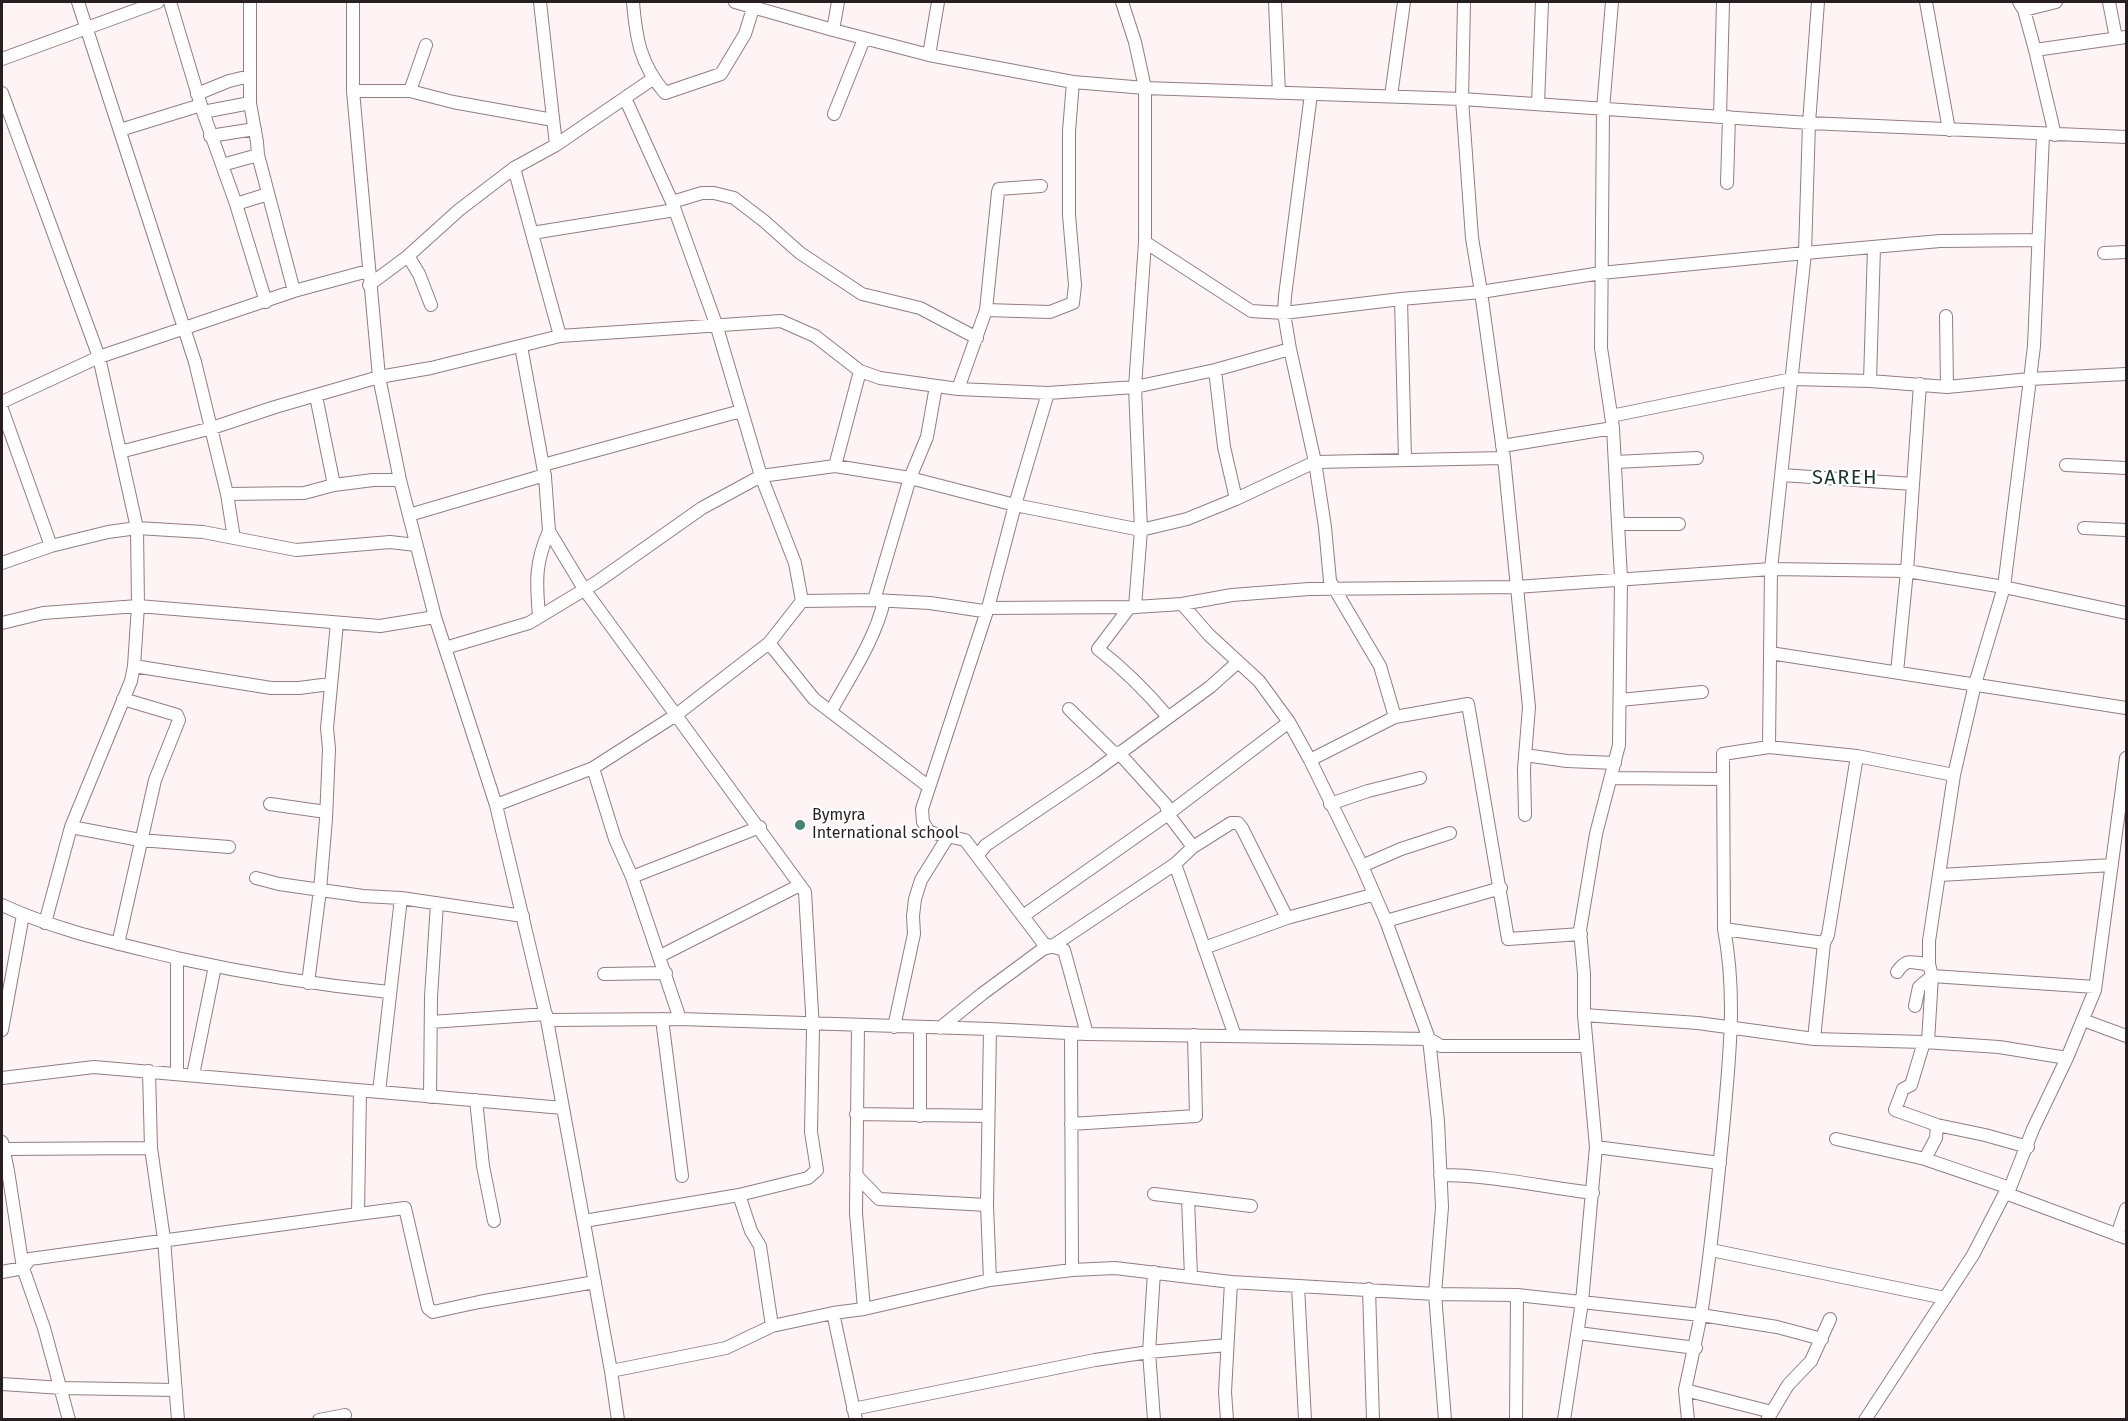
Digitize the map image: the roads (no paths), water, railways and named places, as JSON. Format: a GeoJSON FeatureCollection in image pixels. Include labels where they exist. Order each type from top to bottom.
{"type":"FeatureCollection","features":[{"type":"Feature","properties":{"kind":"street"},"geometry":{"type":"LineString","coordinates":[[78,2],[185,329],[212,428],[234,538]]}},
{"type":"Feature","properties":{"kind":"street"},"geometry":{"type":"LineString","coordinates":[[2,59],[158,2]]}},
{"type":"Feature","properties":{"kind":"street"},"geometry":{"type":"LineString","coordinates":[[170,2],[210,136],[236,204],[266,302]]}},
{"type":"Feature","properties":{"kind":"street"},"geometry":{"type":"LineString","coordinates":[[250,2],[250,103],[258,155],[294,291]]}},
{"type":"Feature","properties":{"kind":"street"},"geometry":{"type":"LineString","coordinates":[[353,2],[353,91],[379,377],[416,545],[435,617],[496,805],[547,1017],[596,1282],[618,1419]]}},
{"type":"Feature","properties":{"kind":"street"},"geometry":{"type":"LineString","coordinates":[[540,2],[556,145]]}},
{"type":"Feature","properties":{"kind":"street"},"geometry":{"type":"LineString","coordinates":[[633,2],[642,59],[665,93],[721,74],[745,34],[754,5]]}},
{"type":"Feature","properties":{"kind":"street"},"geometry":{"type":"LineString","coordinates":[[735,2],[754,5],[864,39],[929,55],[1073,82],[1144,88],[1462,99],[1809,123],[2127,137]]}},
{"type":"Feature","properties":{"kind":"street"},"geometry":{"type":"LineString","coordinates":[[833,30],[838,2]]}},
{"type":"Feature","properties":{"kind":"street"},"geometry":{"type":"LineString","coordinates":[[929,55],[938,2]]}},
{"type":"Feature","properties":{"kind":"street"},"geometry":{"type":"LineString","coordinates":[[1122,2],[1135,42],[1144,88],[1145,242],[1136,387],[1142,530],[1135,607]]}},
{"type":"Feature","properties":{"kind":"street"},"geometry":{"type":"LineString","coordinates":[[1275,2],[1278,93]]}},
{"type":"Feature","properties":{"kind":"street"},"geometry":{"type":"LineString","coordinates":[[1391,96],[1404,2]]}},
{"type":"Feature","properties":{"kind":"street"},"geometry":{"type":"LineString","coordinates":[[1464,2],[1462,99],[1472,238],[1503,452],[1529,707],[1525,755],[1525,815]]}},
{"type":"Feature","properties":{"kind":"street"},"geometry":{"type":"LineString","coordinates":[[1538,104],[1542,2]]}},
{"type":"Feature","properties":{"kind":"street"},"geometry":{"type":"LineString","coordinates":[[1564,1419],[1582,1302],[1596,1147],[1584,1016],[1581,934],[1596,834],[1619,745],[1621,578],[1612,422],[1601,348],[1603,108],[1612,2]]}},
{"type":"Feature","properties":{"kind":"street"},"geometry":{"type":"LineString","coordinates":[[1723,2],[1727,183]]}},
{"type":"Feature","properties":{"kind":"street"},"geometry":{"type":"LineString","coordinates":[[1769,747],[1772,568],[1805,253],[1809,123],[1818,2]]}},
{"type":"Feature","properties":{"kind":"street"},"geometry":{"type":"LineString","coordinates":[[1926,2],[1949,130]]}},
{"type":"Feature","properties":{"kind":"street"},"geometry":{"type":"LineString","coordinates":[[2028,1147],[1937,1125],[1895,1110],[1903,1089],[1911,1085],[1926,1042],[1930,970],[1929,941],[1954,775],[1975,684],[2004,587],[2034,346],[2038,240],[2049,135],[2035,50],[2021,5],[2056,2]]}},
{"type":"Feature","properties":{"kind":"street"},"geometry":{"type":"LineString","coordinates":[[2035,50],[2121,38],[2109,2]]}},
{"type":"Feature","properties":{"kind":"street"},"geometry":{"type":"LineString","coordinates":[[834,114],[864,39]]}},
{"type":"Feature","properties":{"kind":"street"},"geometry":{"type":"LineString","coordinates":[[410,91],[426,45]]}},
{"type":"Feature","properties":{"kind":"street"},"geometry":{"type":"LineString","coordinates":[[200,104],[229,81],[249,76]]}},
{"type":"Feature","properties":{"kind":"street"},"geometry":{"type":"LineString","coordinates":[[369,285],[408,256],[459,210],[514,168],[556,145],[654,78]]}},
{"type":"Feature","properties":{"kind":"street"},"geometry":{"type":"LineString","coordinates":[[986,310],[1050,312],[1073,303],[1076,285],[1069,215],[1069,131],[1073,82]]}},
{"type":"Feature","properties":{"kind":"street"},"geometry":{"type":"LineString","coordinates":[[353,91],[410,91],[453,102],[553,120]]}},
{"type":"Feature","properties":{"kind":"street"},"geometry":{"type":"LineString","coordinates":[[2,93],[99,357],[137,528],[138,606],[134,666],[71,827],[45,923]]}},
{"type":"Feature","properties":{"kind":"street"},"geometry":{"type":"LineString","coordinates":[[1311,94],[1284,313],[1315,462],[1330,581],[1380,666],[1395,717]]}},
{"type":"Feature","properties":{"kind":"street"},"geometry":{"type":"LineString","coordinates":[[496,805],[593,768],[676,715],[769,643],[801,601],[795,563],[761,476],[716,324],[673,206],[624,98]]}},
{"type":"Feature","properties":{"kind":"street"},"geometry":{"type":"LineString","coordinates":[[120,130],[200,104],[250,103]]}},
{"type":"Feature","properties":{"kind":"street"},"geometry":{"type":"LineString","coordinates":[[210,136],[255,129]]}},
{"type":"Feature","properties":{"kind":"street"},"geometry":{"type":"LineString","coordinates":[[222,165],[258,155]]}},
{"type":"Feature","properties":{"kind":"street"},"geometry":{"type":"LineString","coordinates":[[514,168],[560,336]]}},
{"type":"Feature","properties":{"kind":"street"},"geometry":{"type":"LineString","coordinates":[[958,389],[986,310],[999,189],[1041,186]]}},
{"type":"Feature","properties":{"kind":"street"},"geometry":{"type":"LineString","coordinates":[[532,233],[673,206],[702,193],[714,193],[734,198],[800,253],[862,294],[920,309],[977,338]]}},
{"type":"Feature","properties":{"kind":"street"},"geometry":{"type":"LineString","coordinates":[[236,204],[268,194]]}},
{"type":"Feature","properties":{"kind":"street"},"geometry":{"type":"LineString","coordinates":[[1145,242],[1251,311],[1284,313],[1481,292],[1601,273],[1805,253],[1940,241],[2038,240]]}},
{"type":"Feature","properties":{"kind":"street"},"geometry":{"type":"LineString","coordinates":[[1870,381],[1874,247]]}},
{"type":"Feature","properties":{"kind":"street"},"geometry":{"type":"LineString","coordinates":[[2104,253],[2127,252]]}},
{"type":"Feature","properties":{"kind":"street"},"geometry":{"type":"LineString","coordinates":[[408,256],[419,274],[430,305]]}},
{"type":"Feature","properties":{"kind":"street"},"geometry":{"type":"LineString","coordinates":[[2,402],[99,357],[294,291],[368,271]]}},
{"type":"Feature","properties":{"kind":"street"},"geometry":{"type":"LineString","coordinates":[[1401,299],[1405,460]]}},
{"type":"Feature","properties":{"kind":"street"},"geometry":{"type":"LineString","coordinates":[[1946,316],[1947,387]]}},
{"type":"Feature","properties":{"kind":"street"},"geometry":{"type":"LineString","coordinates":[[120,452],[212,428],[379,377],[431,368],[560,336],[781,321],[814,336],[860,371],[880,378],[958,389],[1048,393],[1136,387],[1215,370],[1290,349]]}},
{"type":"Feature","properties":{"kind":"street"},"geometry":{"type":"LineString","coordinates":[[521,346],[544,470],[549,531],[584,589],[760,827],[805,892],[812,1024],[811,1132],[817,1170],[808,1178],[739,1195],[584,1221]]}},
{"type":"Feature","properties":{"kind":"street"},"geometry":{"type":"LineString","coordinates":[[1215,370],[1224,447],[1236,499]]}},
{"type":"Feature","properties":{"kind":"street"},"geometry":{"type":"LineString","coordinates":[[835,466],[860,371]]}},
{"type":"Feature","properties":{"kind":"street"},"geometry":{"type":"LineString","coordinates":[[445,648],[529,622],[584,589],[702,508],[761,476],[835,466],[910,478],[1015,505],[1142,530],[1187,519],[1315,462],[1405,460],[1503,452],[1612,422],[1792,379],[1870,381],[1947,387],[2030,379],[2127,374]]}},
{"type":"Feature","properties":{"kind":"street"},"geometry":{"type":"LineString","coordinates":[[1896,672],[1907,571],[1920,384]]}},
{"type":"Feature","properties":{"kind":"street"},"geometry":{"type":"LineString","coordinates":[[831,711],[864,652],[882,611],[879,601],[910,478],[927,437],[936,386]]}},
{"type":"Feature","properties":{"kind":"street"},"geometry":{"type":"LineString","coordinates":[[1048,393],[988,608],[922,809],[923,822],[929,832],[965,840],[1044,944],[1064,950],[1087,1034]]}},
{"type":"Feature","properties":{"kind":"street"},"geometry":{"type":"LineString","coordinates":[[316,396],[334,485]]}},
{"type":"Feature","properties":{"kind":"street"},"geometry":{"type":"LineString","coordinates":[[2,410],[51,546]]}},
{"type":"Feature","properties":{"kind":"street"},"geometry":{"type":"LineString","coordinates":[[409,514],[544,470],[741,411]]}},
{"type":"Feature","properties":{"kind":"street"},"geometry":{"type":"LineString","coordinates":[[1615,462],[1697,458]]}},
{"type":"Feature","properties":{"kind":"street"},"geometry":{"type":"LineString","coordinates":[[2066,465],[2127,468]]}},
{"type":"Feature","properties":{"kind":"street"},"geometry":{"type":"LineString","coordinates":[[1782,475],[1913,483]]}},
{"type":"Feature","properties":{"kind":"street"},"geometry":{"type":"LineString","coordinates":[[227,494],[304,493],[334,485],[372,480],[400,480]]}},
{"type":"Feature","properties":{"kind":"street"},"geometry":{"type":"LineString","coordinates":[[1618,524],[1680,524]]}},
{"type":"Feature","properties":{"kind":"street"},"geometry":{"type":"LineString","coordinates":[[2,563],[51,546],[108,532],[137,528],[203,532],[296,550],[390,542],[416,545]]}},
{"type":"Feature","properties":{"kind":"street"},"geometry":{"type":"LineString","coordinates":[[2084,528],[2127,530]]}},
{"type":"Feature","properties":{"kind":"street"},"geometry":{"type":"LineString","coordinates":[[538,616],[536,577],[541,550],[549,531]]}},
{"type":"Feature","properties":{"kind":"street"},"geometry":{"type":"LineString","coordinates":[[801,601],[930,603],[983,611],[988,608],[1135,607],[1182,604],[1232,595],[1309,589],[1516,587],[1772,568],[1907,571],[2004,587],[2127,612]]}},
{"type":"Feature","properties":{"kind":"street"},"geometry":{"type":"LineString","coordinates":[[1182,604],[1209,635],[1259,681],[1289,722],[1362,866],[1372,895],[1386,921],[1429,1039],[1438,1121],[1442,1207],[1436,1294],[1445,1419]]}},
{"type":"Feature","properties":{"kind":"street"},"geometry":{"type":"LineString","coordinates":[[2,623],[43,613],[138,606],[380,626],[435,617]]}},
{"type":"Feature","properties":{"kind":"street"},"geometry":{"type":"LineString","coordinates":[[1135,607],[1130,608],[1098,649],[1119,665],[1151,696],[1168,717]]}},
{"type":"Feature","properties":{"kind":"street"},"geometry":{"type":"LineString","coordinates":[[308,983],[320,890],[326,813],[330,684],[337,623]]}},
{"type":"Feature","properties":{"kind":"street"},"geometry":{"type":"LineString","coordinates":[[769,643],[814,699],[929,787]]}},
{"type":"Feature","properties":{"kind":"street"},"geometry":{"type":"LineString","coordinates":[[1770,653],[2127,708]]}},
{"type":"Feature","properties":{"kind":"street"},"geometry":{"type":"LineString","coordinates":[[977,856],[986,844],[1119,753],[1210,687],[1238,662]]}},
{"type":"Feature","properties":{"kind":"street"},"geometry":{"type":"LineString","coordinates":[[134,666],[272,688],[299,688],[330,684]]}},
{"type":"Feature","properties":{"kind":"street"},"geometry":{"type":"LineString","coordinates":[[1620,700],[1702,692]]}},
{"type":"Feature","properties":{"kind":"street"},"geometry":{"type":"LineString","coordinates":[[118,944],[155,780],[178,717],[123,699]]}},
{"type":"Feature","properties":{"kind":"street"},"geometry":{"type":"LineString","coordinates":[[1310,760],[1395,717],[1468,704],[1508,939],[1581,934]]}},
{"type":"Feature","properties":{"kind":"street"},"geometry":{"type":"LineString","coordinates":[[1069,709],[1113,752],[1119,753],[1166,805],[1168,814],[1193,848]]}},
{"type":"Feature","properties":{"kind":"street"},"geometry":{"type":"LineString","coordinates":[[1023,916],[1168,814],[1289,722]]}},
{"type":"Feature","properties":{"kind":"street"},"geometry":{"type":"LineString","coordinates":[[1688,1419],[1686,1390],[1696,1348],[1712,1250],[1732,1027],[1729,951],[1724,929],[1723,754],[1769,747],[1857,756],[1954,775]]}},
{"type":"Feature","properties":{"kind":"street"},"geometry":{"type":"LineString","coordinates":[[1525,755],[1567,761],[1615,763]]}},
{"type":"Feature","properties":{"kind":"street"},"geometry":{"type":"LineString","coordinates":[[1814,1039],[1824,943],[1828,935],[1857,756]]}},
{"type":"Feature","properties":{"kind":"street"},"geometry":{"type":"LineString","coordinates":[[1865,1419],[1973,1255],[2008,1191],[2028,1147],[2033,1129],[2083,1020],[2095,987],[2127,758]]}},
{"type":"Feature","properties":{"kind":"street"},"geometry":{"type":"LineString","coordinates":[[593,768],[615,839],[633,877],[680,1019]]}},
{"type":"Feature","properties":{"kind":"street"},"geometry":{"type":"LineString","coordinates":[[1330,804],[1368,791],[1420,778]]}},
{"type":"Feature","properties":{"kind":"street"},"geometry":{"type":"LineString","coordinates":[[1611,778],[1723,779]]}},
{"type":"Feature","properties":{"kind":"street"},"geometry":{"type":"LineString","coordinates":[[270,804],[326,813]]}},
{"type":"Feature","properties":{"kind":"street"},"geometry":{"type":"LineString","coordinates":[[940,1028],[1043,949],[1051,946],[1175,864],[1193,848],[1231,823],[1238,824],[1242,828],[1287,918]]}},
{"type":"Feature","properties":{"kind":"street"},"geometry":{"type":"LineString","coordinates":[[71,827],[140,840],[229,847]]}},
{"type":"Feature","properties":{"kind":"street"},"geometry":{"type":"LineString","coordinates":[[633,877],[760,827]]}},
{"type":"Feature","properties":{"kind":"street"},"geometry":{"type":"LineString","coordinates":[[1362,866],[1401,849],[1450,833]]}},
{"type":"Feature","properties":{"kind":"street"},"geometry":{"type":"LineString","coordinates":[[894,1027],[914,934],[915,899],[921,880],[949,835]]}},
{"type":"Feature","properties":{"kind":"street"},"geometry":{"type":"LineString","coordinates":[[1175,864],[1235,1036]]}},
{"type":"Feature","properties":{"kind":"street"},"geometry":{"type":"LineString","coordinates":[[1940,875],[2112,865]]}},
{"type":"Feature","properties":{"kind":"street"},"geometry":{"type":"LineString","coordinates":[[256,878],[363,897],[401,898],[523,916]]}},
{"type":"Feature","properties":{"kind":"street"},"geometry":{"type":"LineString","coordinates":[[660,956],[800,885]]}},
{"type":"Feature","properties":{"kind":"street"},"geometry":{"type":"LineString","coordinates":[[1386,921],[1501,888]]}},
{"type":"Feature","properties":{"kind":"street"},"geometry":{"type":"LineString","coordinates":[[1204,948],[1287,918],[1372,895]]}},
{"type":"Feature","properties":{"kind":"street"},"geometry":{"type":"LineString","coordinates":[[379,1092],[401,898]]}},
{"type":"Feature","properties":{"kind":"street"},"geometry":{"type":"LineString","coordinates":[[430,1098],[437,903]]}},
{"type":"Feature","properties":{"kind":"street"},"geometry":{"type":"LineString","coordinates":[[2,905],[45,923],[177,958],[250,974],[390,992]]}},
{"type":"Feature","properties":{"kind":"street"},"geometry":{"type":"LineString","coordinates":[[2,1030],[23,915]]}},
{"type":"Feature","properties":{"kind":"street"},"geometry":{"type":"LineString","coordinates":[[1724,929],[1824,943]]}},
{"type":"Feature","properties":{"kind":"street"},"geometry":{"type":"LineString","coordinates":[[177,958],[177,1073]]}},
{"type":"Feature","properties":{"kind":"street"},"geometry":{"type":"LineString","coordinates":[[1897,972],[1903,964],[1909,961],[1930,970],[2095,987]]}},
{"type":"Feature","properties":{"kind":"street"},"geometry":{"type":"LineString","coordinates":[[193,1075],[215,966]]}},
{"type":"Feature","properties":{"kind":"street"},"geometry":{"type":"LineString","coordinates":[[1915,1006],[1919,987],[1930,970]]}},
{"type":"Feature","properties":{"kind":"street"},"geometry":{"type":"LineString","coordinates":[[604,974],[666,973]]}},
{"type":"Feature","properties":{"kind":"street"},"geometry":{"type":"LineString","coordinates":[[1584,1016],[1670,1020],[1814,1039],[1926,1042],[1999,1047],[2067,1058]]}},
{"type":"Feature","properties":{"kind":"street"},"geometry":{"type":"LineString","coordinates":[[431,1022],[547,1017],[680,1019],[990,1029],[1071,1034],[1429,1039],[1441,1046],[1587,1046]]}},
{"type":"Feature","properties":{"kind":"street"},"geometry":{"type":"LineString","coordinates":[[662,1019],[682,1176]]}},
{"type":"Feature","properties":{"kind":"street"},"geometry":{"type":"LineString","coordinates":[[2083,1020],[2127,1036]]}},
{"type":"Feature","properties":{"kind":"street"},"geometry":{"type":"LineString","coordinates":[[858,1025],[856,1213],[864,1309]]}},
{"type":"Feature","properties":{"kind":"street"},"geometry":{"type":"LineString","coordinates":[[920,1028],[920,1116]]}},
{"type":"Feature","properties":{"kind":"street"},"geometry":{"type":"LineString","coordinates":[[990,1029],[987,1205],[990,1280]]}},
{"type":"Feature","properties":{"kind":"street"},"geometry":{"type":"LineString","coordinates":[[1071,1034],[1072,1270]]}},
{"type":"Feature","properties":{"kind":"street"},"geometry":{"type":"LineString","coordinates":[[1071,1124],[1196,1116],[1194,1035]]}},
{"type":"Feature","properties":{"kind":"street"},"geometry":{"type":"LineString","coordinates":[[2,1078],[94,1067],[563,1108]]}},
{"type":"Feature","properties":{"kind":"street"},"geometry":{"type":"LineString","coordinates":[[149,1071],[152,1148],[164,1239],[178,1419]]}},
{"type":"Feature","properties":{"kind":"street"},"geometry":{"type":"LineString","coordinates":[[358,1214],[360,1091]]}},
{"type":"Feature","properties":{"kind":"street"},"geometry":{"type":"LineString","coordinates":[[476,1100],[483,1166],[494,1221]]}},
{"type":"Feature","properties":{"kind":"street"},"geometry":{"type":"LineString","coordinates":[[856,1114],[988,1116]]}},
{"type":"Feature","properties":{"kind":"street"},"geometry":{"type":"LineString","coordinates":[[1925,1159],[1935,1138],[1937,1125]]}},
{"type":"Feature","properties":{"kind":"street"},"geometry":{"type":"LineString","coordinates":[[1836,1139],[1925,1159],[2122,1237],[2127,1209]]}},
{"type":"Feature","properties":{"kind":"street"},"geometry":{"type":"LineString","coordinates":[[69,1419],[62,1388],[23,1268],[2,1146],[152,1148]]}},
{"type":"Feature","properties":{"kind":"street"},"geometry":{"type":"LineString","coordinates":[[1596,1147],[1720,1163]]}},
{"type":"Feature","properties":{"kind":"street"},"geometry":{"type":"LineString","coordinates":[[856,1175],[879,1198],[987,1205]]}},
{"type":"Feature","properties":{"kind":"street"},"geometry":{"type":"LineString","coordinates":[[1440,1175],[1494,1177],[1547,1188],[1593,1193]]}},
{"type":"Feature","properties":{"kind":"street"},"geometry":{"type":"LineString","coordinates":[[1154,1194],[1251,1206]]}},
{"type":"Feature","properties":{"kind":"street"},"geometry":{"type":"LineString","coordinates":[[739,1195],[751,1232],[760,1246],[772,1326]]}},
{"type":"Feature","properties":{"kind":"street"},"geometry":{"type":"LineString","coordinates":[[1188,1198],[1191,1277]]}},
{"type":"Feature","properties":{"kind":"street"},"geometry":{"type":"LineString","coordinates":[[2,1272],[23,1268],[30,1259],[405,1208],[428,1308],[433,1312],[596,1282]]}},
{"type":"Feature","properties":{"kind":"street"},"geometry":{"type":"LineString","coordinates":[[1712,1250],[1945,1298]]}},
{"type":"Feature","properties":{"kind":"street"},"geometry":{"type":"LineString","coordinates":[[611,1371],[726,1348],[772,1326],[864,1309],[990,1280],[1072,1270],[1114,1268],[1231,1282],[1436,1294],[1517,1295],[1701,1315],[1777,1327],[1822,1339]]}},
{"type":"Feature","properties":{"kind":"street"},"geometry":{"type":"LineString","coordinates":[[1154,1272],[1149,1352],[1154,1419]]}},
{"type":"Feature","properties":{"kind":"street"},"geometry":{"type":"LineString","coordinates":[[1227,1419],[1225,1392],[1231,1282]]}},
{"type":"Feature","properties":{"kind":"street"},"geometry":{"type":"LineString","coordinates":[[1298,1286],[1305,1419]]}},
{"type":"Feature","properties":{"kind":"street"},"geometry":{"type":"LineString","coordinates":[[1369,1289],[1373,1419]]}},
{"type":"Feature","properties":{"kind":"street"},"geometry":{"type":"LineString","coordinates":[[1516,1419],[1517,1295]]}},
{"type":"Feature","properties":{"kind":"street"},"geometry":{"type":"LineString","coordinates":[[833,1313],[855,1414],[1009,1377],[1149,1352],[1227,1345]]}},
{"type":"Feature","properties":{"kind":"street"},"geometry":{"type":"LineString","coordinates":[[1686,1390],[1770,1416],[1788,1385],[1811,1361],[1830,1319]]}},
{"type":"Feature","properties":{"kind":"street"},"geometry":{"type":"LineString","coordinates":[[1578,1333],[1696,1348]]}},
{"type":"Feature","properties":{"kind":"street"},"geometry":{"type":"LineString","coordinates":[[2,1384],[62,1388],[176,1390]]}},
{"type":"Feature","properties":{"kind":"street"},"geometry":{"type":"LineString","coordinates":[[319,1419],[345,1415]]}},
{"type":"Feature","properties":{"kind":"place","name":"Bymyra International school"},"geometry":{"type":"Point","coordinates":[800,825]}},
{"type":"Feature","properties":{"kind":"district","name":"SAREH"},"geometry":{"type":"Point","coordinates":[1845,478]}}]}
